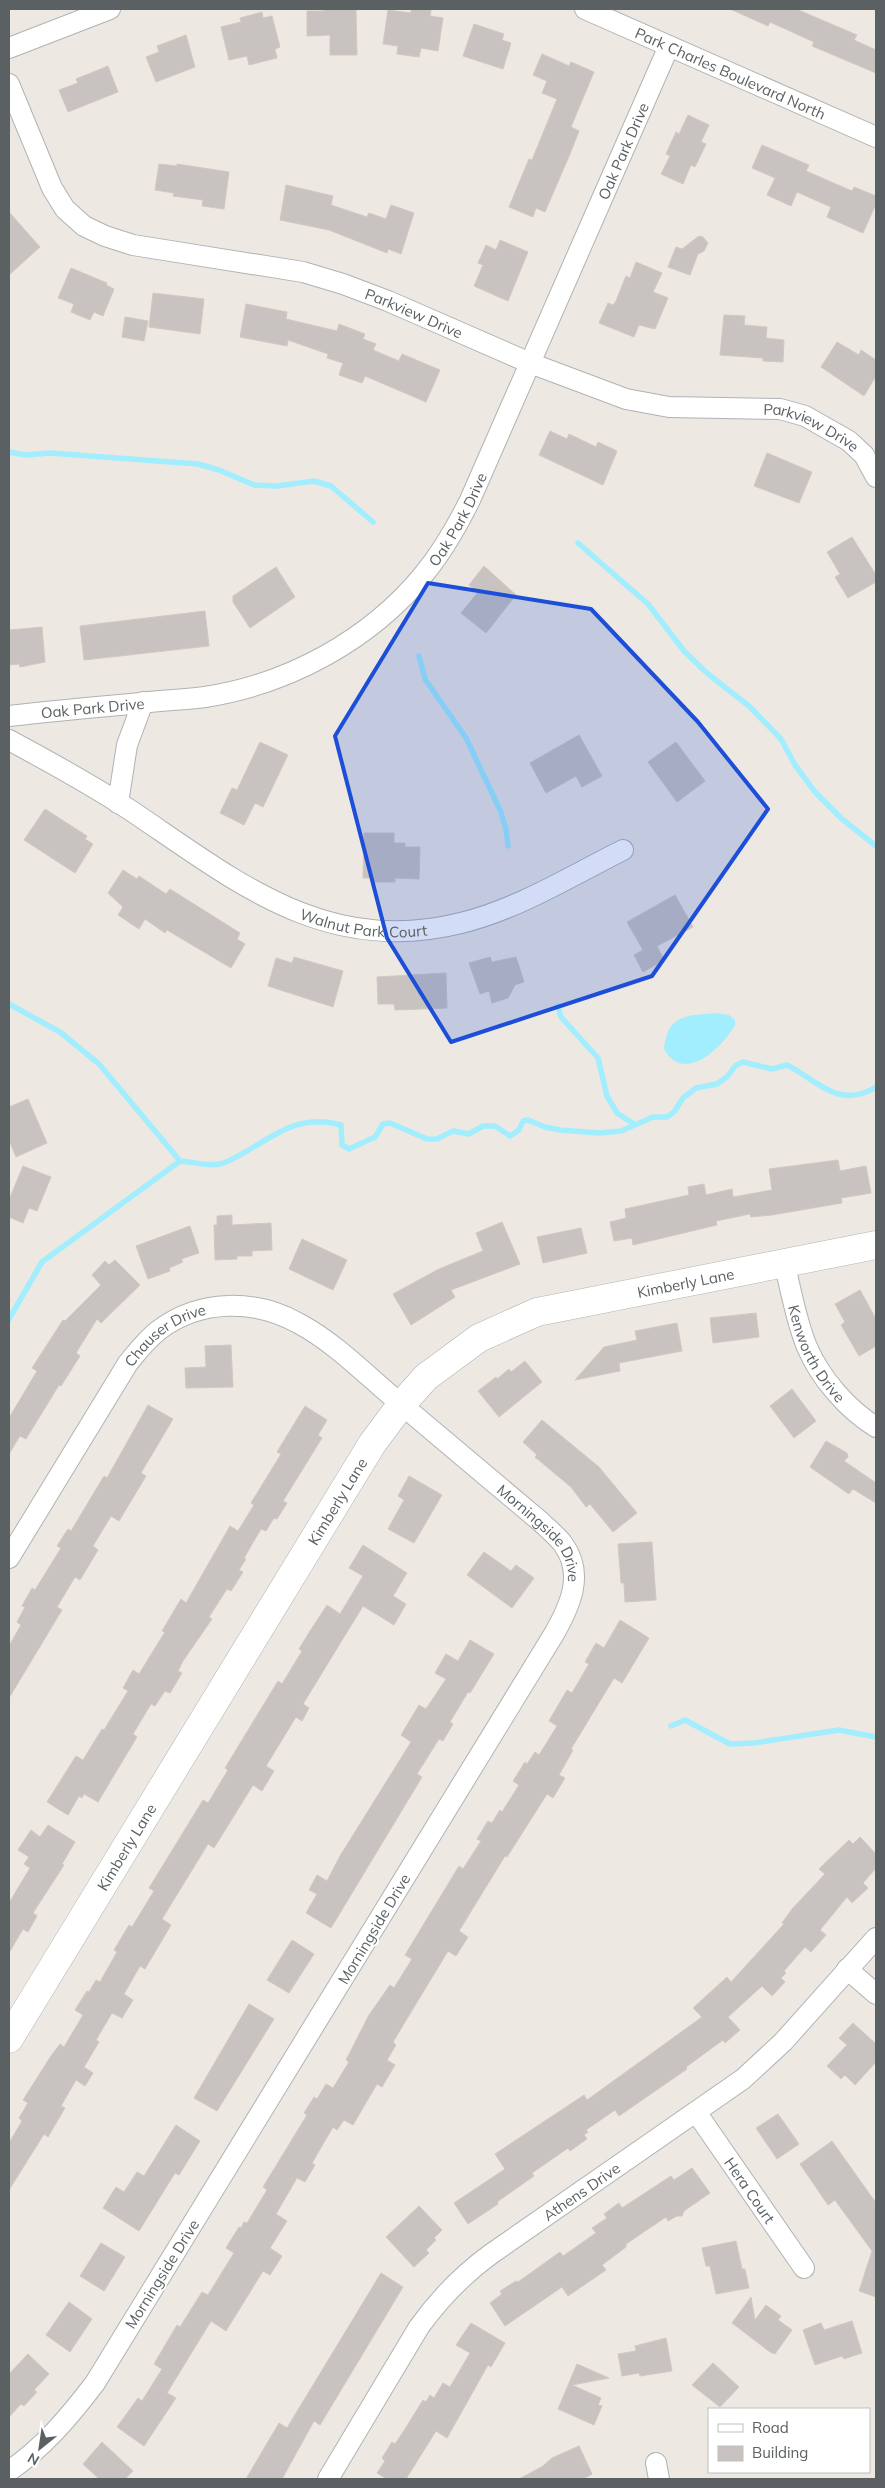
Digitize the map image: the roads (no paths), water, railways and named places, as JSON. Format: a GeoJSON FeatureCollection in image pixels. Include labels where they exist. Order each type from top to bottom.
{"type":"FeatureCollection","features":[{"type":"Feature","properties":{"kind":"street"},"geometry":{"type":"LineString","coordinates":[[9,48],[110,9]]}},
{"type":"Feature","properties":{"kind":"street","name":"Park Charles Boulevard North"},"geometry":{"type":"LineString","coordinates":[[585,9],[876,137]]}},
{"type":"Feature","properties":{"kind":"street","name":"Oak Park Drive"},"geometry":{"type":"LineString","coordinates":[[9,716],[205,697],[256,686],[297,670],[332,652],[368,628],[398,602],[424,574],[453,532],[470,500],[669,46]]}},
{"type":"Feature","properties":{"kind":"street","name":"Parkview Drive"},"geometry":{"type":"LineString","coordinates":[[9,84],[52,188],[65,209],[84,226],[133,245],[311,274],[388,301],[530,363],[626,398],[669,407],[780,409],[805,416],[849,441],[864,455],[876,477]]}},
{"type":"Feature","properties":{"kind":"street"},"geometry":{"type":"LineString","coordinates":[[118,803],[127,745],[143,702]]}},
{"type":"Feature","properties":{"kind":"street","name":"Walnut Park Court"},"geometry":{"type":"LineString","coordinates":[[9,740],[77,776],[262,896],[297,913],[338,925],[379,931],[419,930],[461,923],[496,912],[623,850]]}},
{"type":"Feature","properties":{"kind":"street","name":"Kimberly Lane"},"geometry":{"type":"LineString","coordinates":[[9,2038],[353,1475],[401,1405],[426,1377],[459,1352],[506,1324],[537,1312],[876,1245]]}},
{"type":"Feature","properties":{"kind":"street","name":"Kenworth Drive"},"geometry":{"type":"LineString","coordinates":[[784,1262],[808,1347],[824,1375],[844,1400],[876,1428]]}},
{"type":"Feature","properties":{"kind":"street","name":"Chauser Drive"},"geometry":{"type":"LineString","coordinates":[[9,1558],[128,1363],[145,1342],[160,1330],[179,1318],[202,1309],[222,1306],[252,1306],[280,1313],[322,1339],[401,1405]]}},
{"type":"Feature","properties":{"kind":"street","name":"Morningside Drive"},"geometry":{"type":"LineString","coordinates":[[9,2471],[36,2450],[70,2416],[95,2383],[567,1612],[574,1591],[575,1574],[563,1543],[401,1405]]}},
{"type":"Feature","properties":{"kind":"street","name":"Athens Drive"},"geometry":{"type":"LineString","coordinates":[[328,2479],[419,2327],[435,2304],[456,2282],[491,2254],[696,2112],[764,2062],[876,1938]]}},
{"type":"Feature","properties":{"kind":"street"},"geometry":{"type":"LineString","coordinates":[[847,1969],[876,1994]]}},
{"type":"Feature","properties":{"kind":"street","name":"Hera Court"},"geometry":{"type":"LineString","coordinates":[[696,2112],[804,2268]]}},
{"type":"Feature","properties":{"kind":"water"},"geometry":{"type":"Polygon","coordinates":[[[716,1013],[729,1015],[735,1020],[735,1025],[721,1044],[702,1059],[692,1063],[682,1064],[672,1059],[664,1049],[669,1029],[674,1023],[687,1016],[716,1013]]]}},
{"type":"Feature","properties":{"kind":"waterway"},"geometry":{"type":"LineString","coordinates":[[9,452],[26,455],[50,453],[198,464],[219,470],[254,485],[277,486],[314,481],[331,486],[373,522]]}},
{"type":"Feature","properties":{"kind":"waterway"},"geometry":{"type":"LineString","coordinates":[[578,543],[648,604],[684,651],[708,674],[749,706],[781,739],[795,765],[815,792],[842,819],[876,846]]}},
{"type":"Feature","properties":{"kind":"waterway"},"geometry":{"type":"LineString","coordinates":[[419,656],[425,679],[466,738],[500,810],[506,829],[508,846]]}},
{"type":"Feature","properties":{"kind":"waterway"},"geometry":{"type":"LineString","coordinates":[[9,1004],[60,1032],[99,1064],[180,1161]]}},
{"type":"Feature","properties":{"kind":"waterway"},"geometry":{"type":"LineString","coordinates":[[558,1006],[561,1017],[598,1058],[607,1096],[617,1113],[634,1124]]}},
{"type":"Feature","properties":{"kind":"waterway"},"geometry":{"type":"LineString","coordinates":[[9,1319],[42,1262],[180,1161],[209,1165],[221,1164],[241,1155],[280,1132],[308,1122],[341,1125],[342,1145],[349,1149],[375,1137],[383,1124],[390,1123],[427,1139],[437,1139],[453,1131],[469,1134],[483,1126],[495,1126],[510,1136],[519,1130],[523,1121],[528,1120],[545,1127],[560,1130],[599,1133],[621,1131],[653,1117],[667,1117],[674,1112],[683,1098],[696,1088],[717,1084],[728,1076],[735,1066],[743,1062],[772,1069],[787,1065],[829,1091],[840,1094],[851,1096],[876,1087]]}},
{"type":"Feature","properties":{"kind":"waterway"},"geometry":{"type":"LineString","coordinates":[[671,1726],[685,1720],[730,1744],[754,1743],[839,1730],[876,1737]]}}]}
